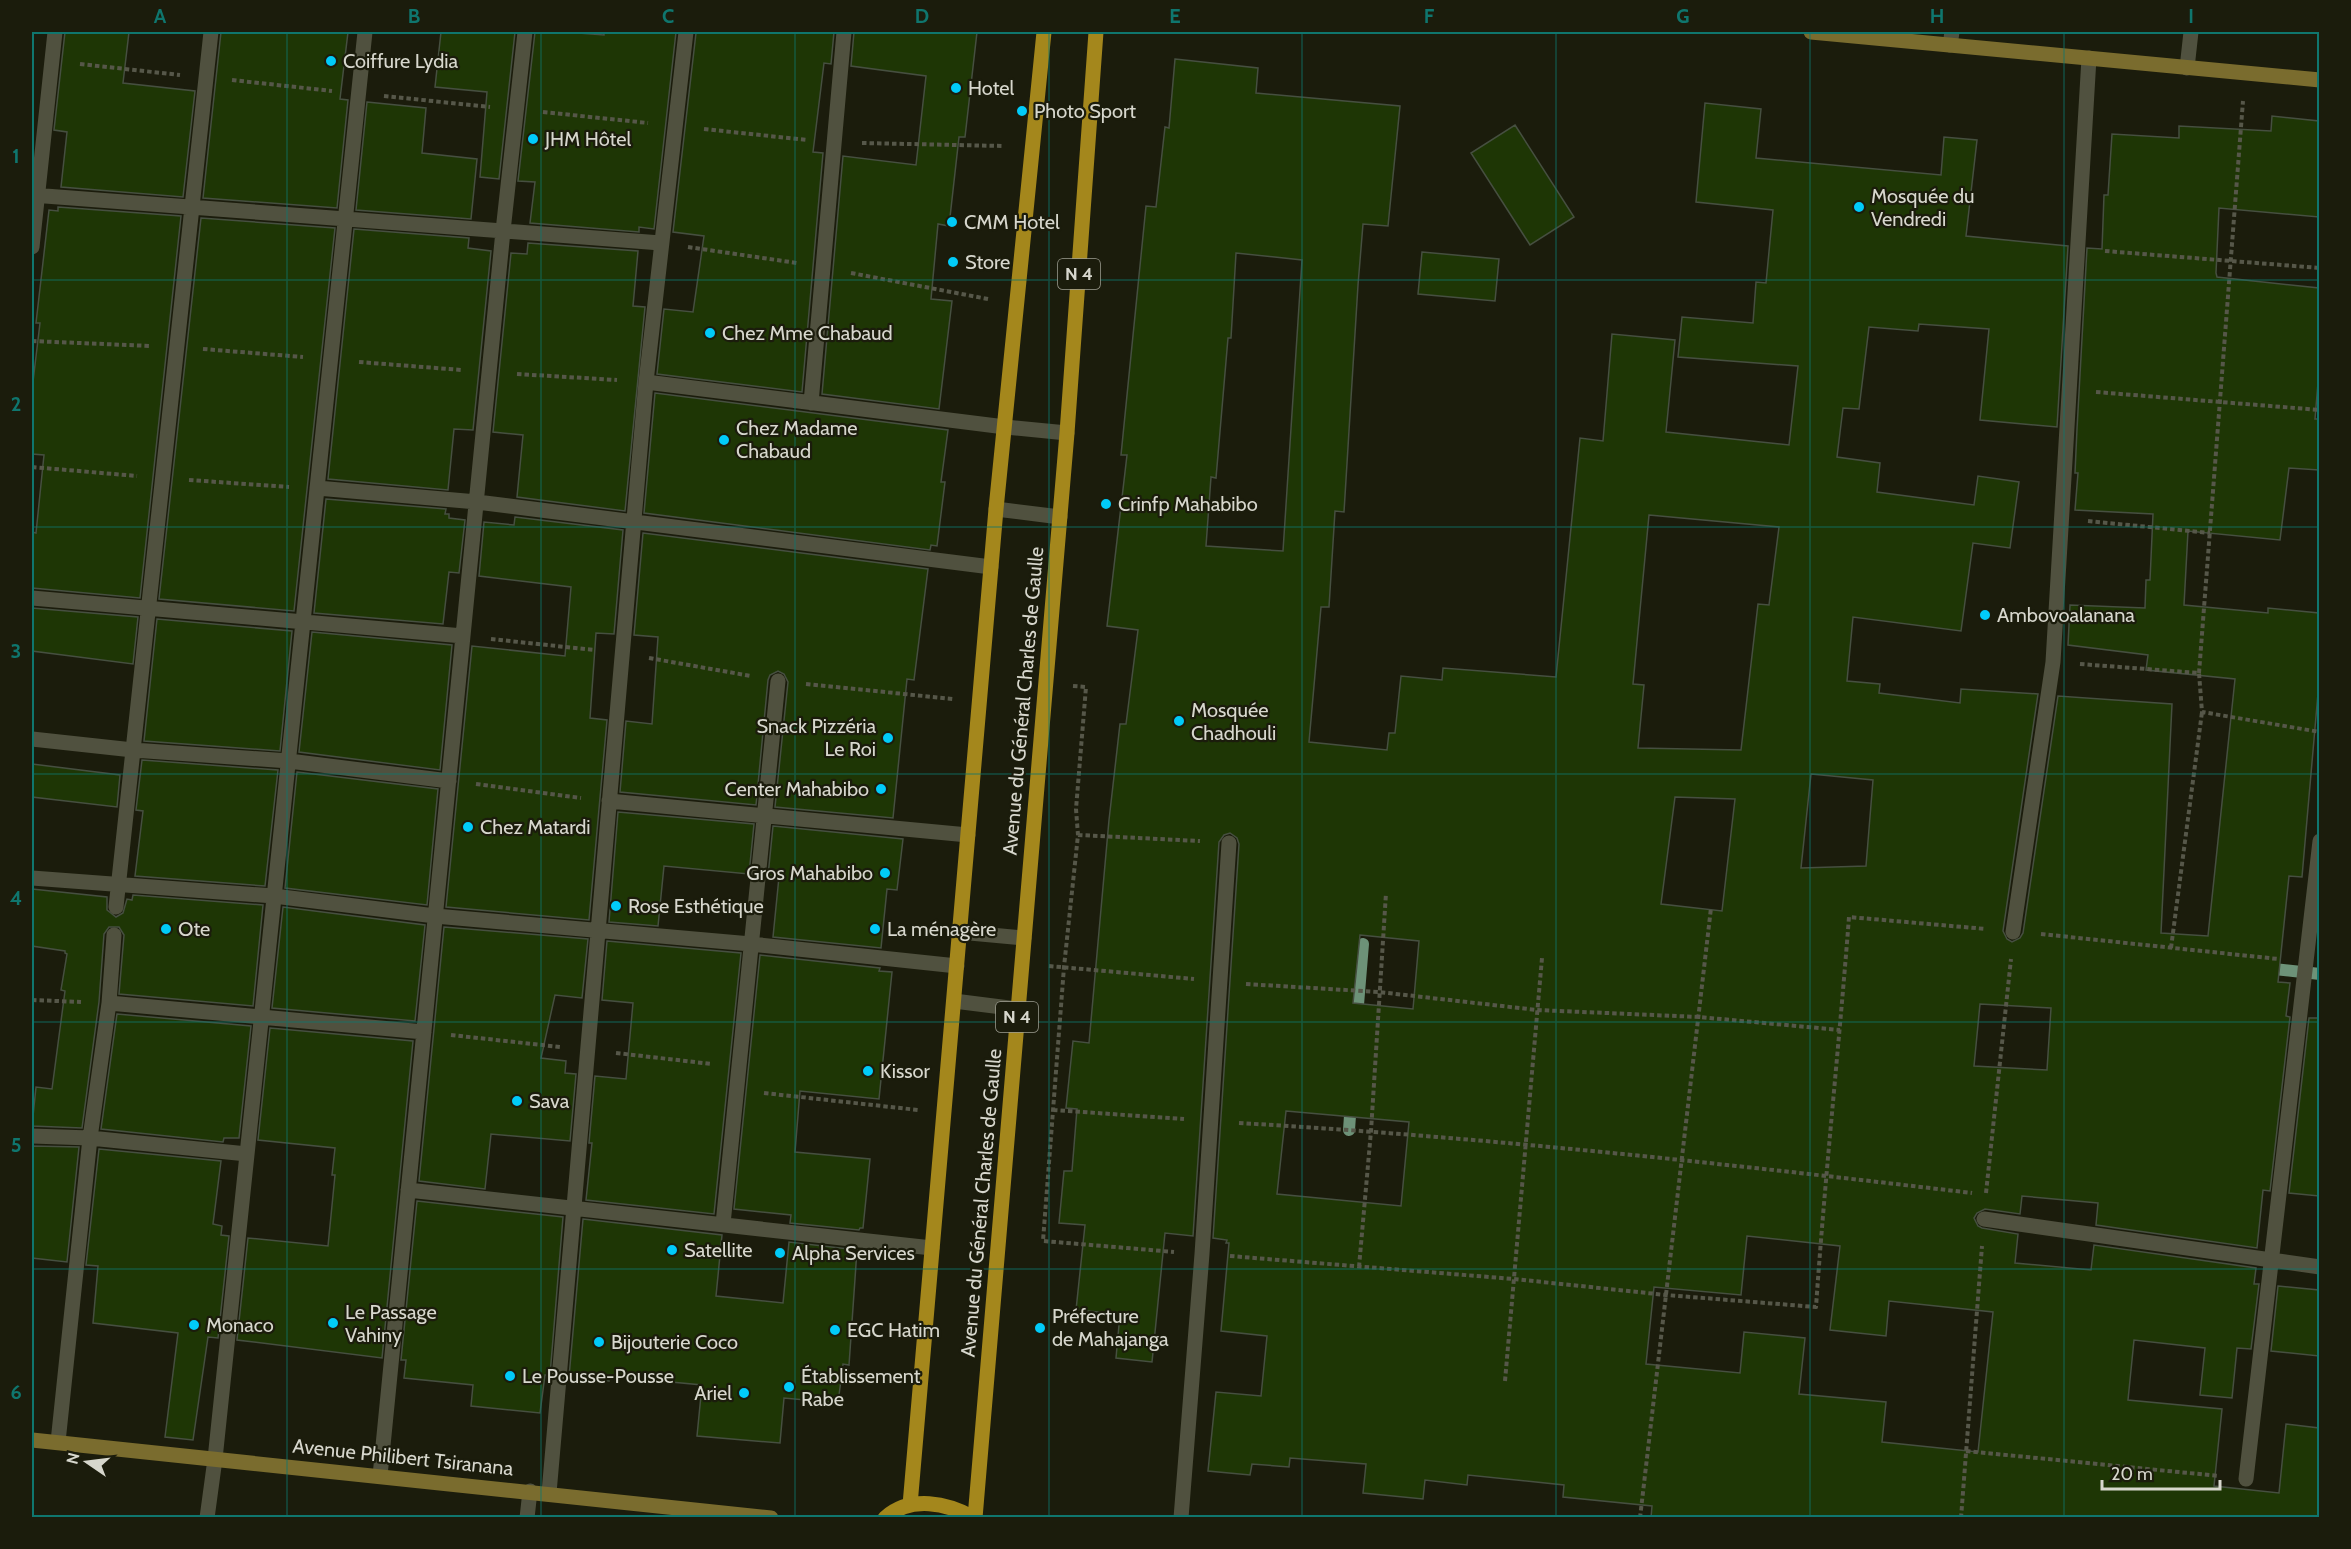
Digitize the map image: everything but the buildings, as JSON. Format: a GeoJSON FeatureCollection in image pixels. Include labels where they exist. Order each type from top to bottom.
{"type":"FeatureCollection","features":[{"type":"Feature","properties":{"kind":"main road"},"geometry":{"type":"LineString","coordinates":[[910,1505],[996,509],[1044,32]]}},
{"type":"Feature","properties":{"kind":"main road","name":"Avenue du Général Charles de Gaulle"},"geometry":{"type":"LineString","coordinates":[[975,1518],[1067,433],[1096,32]]}},
{"type":"Feature","properties":{"kind":"main road"},"geometry":{"type":"LineString","coordinates":[[1811,32],[1951,38],[2090,58],[2319,81]]}},
{"type":"Feature","properties":{"kind":"main road","name":"Avenue Philibert Tsiranana"},"geometry":{"type":"LineString","coordinates":[[32,1440],[771,1518]]}},
{"type":"Feature","properties":{"kind":"main road"},"geometry":{"type":"LineString","coordinates":[[885,1518],[910,1505],[933,1503],[955,1507],[975,1518]]}},
{"type":"Feature","properties":{"kind":"street"},"geometry":{"type":"LineString","coordinates":[[32,247],[34,195],[55,32]]}},
{"type":"Feature","properties":{"kind":"street"},"geometry":{"type":"LineString","coordinates":[[116,907],[211,32]]}},
{"type":"Feature","properties":{"kind":"street"},"geometry":{"type":"LineString","coordinates":[[207,1518],[365,32]]}},
{"type":"Feature","properties":{"kind":"street"},"geometry":{"type":"LineString","coordinates":[[380,1476],[503,231],[525,32]]}},
{"type":"Feature","properties":{"kind":"street"},"geometry":{"type":"LineString","coordinates":[[549,1493],[651,326],[686,32]]}},
{"type":"Feature","properties":{"kind":"street"},"geometry":{"type":"LineString","coordinates":[[811,403],[844,32]]}},
{"type":"Feature","properties":{"kind":"street"},"geometry":{"type":"LineString","coordinates":[[2187,68],[2191,32]]}},
{"type":"Feature","properties":{"kind":"street"},"geometry":{"type":"LineString","coordinates":[[2013,932],[2053,662],[2090,58]]}},
{"type":"Feature","properties":{"kind":"street"},"geometry":{"type":"LineString","coordinates":[[34,195],[661,243]]}},
{"type":"Feature","properties":{"kind":"street"},"geometry":{"type":"LineString","coordinates":[[646,382],[1067,433]]}},
{"type":"Feature","properties":{"kind":"street"},"geometry":{"type":"LineString","coordinates":[[317,488],[477,502],[991,567]]}},
{"type":"Feature","properties":{"kind":"street"},"geometry":{"type":"LineString","coordinates":[[996,509],[1059,517]]}},
{"type":"Feature","properties":{"kind":"street"},"geometry":{"type":"LineString","coordinates":[[32,598],[303,620],[463,636]]}},
{"type":"Feature","properties":{"kind":"street"},"geometry":{"type":"LineString","coordinates":[[723,1224],[778,681]]}},
{"type":"Feature","properties":{"kind":"street"},"geometry":{"type":"LineString","coordinates":[[32,739],[133,750],[289,760],[449,781]]}},
{"type":"Feature","properties":{"kind":"street"},"geometry":{"type":"LineString","coordinates":[[609,801],[968,835]]}},
{"type":"Feature","properties":{"kind":"street"},"geometry":{"type":"LineString","coordinates":[[2246,1479],[2307,962],[2319,841]]}},
{"type":"Feature","properties":{"kind":"street"},"geometry":{"type":"LineString","coordinates":[[1181,1518],[1202,1254],[1229,843]]}},
{"type":"Feature","properties":{"kind":"street"},"geometry":{"type":"LineString","coordinates":[[32,878],[274,896],[435,916],[598,929],[957,966]]}},
{"type":"Feature","properties":{"kind":"street"},"geometry":{"type":"LineString","coordinates":[[959,932],[1024,938]]}},
{"type":"Feature","properties":{"kind":"street"},"geometry":{"type":"LineString","coordinates":[[58,1442],[90,1138],[109,1003],[114,935]]}},
{"type":"Feature","properties":{"kind":"street"},"geometry":{"type":"LineString","coordinates":[[954,1001],[1018,1009]]}},
{"type":"Feature","properties":{"kind":"street"},"geometry":{"type":"LineString","coordinates":[[109,1003],[424,1032]]}},
{"type":"Feature","properties":{"kind":"street"},"geometry":{"type":"LineString","coordinates":[[32,1136],[90,1138],[247,1154]]}},
{"type":"Feature","properties":{"kind":"street"},"geometry":{"type":"LineString","coordinates":[[408,1190],[932,1248]]}},
{"type":"Feature","properties":{"kind":"street"},"geometry":{"type":"LineString","coordinates":[[1984,1219],[2319,1267]]}},
{"type":"Feature","properties":{"kind":"street"},"geometry":{"type":"LineString","coordinates":[[527,1518],[530,1491]]}},
{"type":"Feature","properties":{"kind":"path"},"geometry":{"type":"LineString","coordinates":[[2171,948],[2202,712],[2199,674],[2245,73]]}},
{"type":"Feature","properties":{"kind":"path"},"geometry":{"type":"LineString","coordinates":[[2077,249],[2319,268]]}},
{"type":"Feature","properties":{"kind":"path"},"geometry":{"type":"LineString","coordinates":[[2068,390],[2319,410]]}},
{"type":"Feature","properties":{"kind":"path"},"geometry":{"type":"LineString","coordinates":[[2061,519],[2210,533]]}},
{"type":"Feature","properties":{"kind":"path"},"geometry":{"type":"LineString","coordinates":[[463,636],[622,653],[778,681],[980,702]]}},
{"type":"Feature","properties":{"kind":"path"},"geometry":{"type":"LineString","coordinates":[[2053,662],[2199,674]]}},
{"type":"Feature","properties":{"kind":"path"},"geometry":{"type":"LineString","coordinates":[[1086,687],[1076,809],[1078,835],[1064,967],[1043,1241],[1514,1279],[1666,1295],[1816,1307],[1825,1176],[1849,917],[2307,962]]}},
{"type":"Feature","properties":{"kind":"path"},"geometry":{"type":"LineString","coordinates":[[2202,712],[2319,732]]}},
{"type":"Feature","properties":{"kind":"path"},"geometry":{"type":"LineString","coordinates":[[449,781],[609,801]]}},
{"type":"Feature","properties":{"kind":"path"},"geometry":{"type":"LineString","coordinates":[[1078,835],[1229,843]]}},
{"type":"Feature","properties":{"kind":"path"},"geometry":{"type":"LineString","coordinates":[[1359,1268],[1371,1131],[1386,893]]}},
{"type":"Feature","properties":{"kind":"path"},"geometry":{"type":"LineString","coordinates":[[1640,1518],[1711,908]]}},
{"type":"Feature","properties":{"kind":"path"},"geometry":{"type":"LineString","coordinates":[[1505,1381],[1542,958]]}},
{"type":"Feature","properties":{"kind":"path"},"geometry":{"type":"LineString","coordinates":[[1064,967],[1221,982],[1379,992],[1537,1010],[1699,1017],[1840,1030]]}},
{"type":"Feature","properties":{"kind":"path"},"geometry":{"type":"LineString","coordinates":[[32,1000],[109,1003]]}},
{"type":"Feature","properties":{"kind":"path"},"geometry":{"type":"LineString","coordinates":[[424,1032],[739,1067]]}},
{"type":"Feature","properties":{"kind":"path"},"geometry":{"type":"LineString","coordinates":[[736,1090],[944,1113]]}},
{"type":"Feature","properties":{"kind":"path"},"geometry":{"type":"LineString","coordinates":[[1053,1110],[1371,1131],[1526,1144],[1682,1159],[1974,1193]]}},
{"type":"Feature","properties":{"kind":"path"},"geometry":{"type":"LineString","coordinates":[[1966,1451],[2246,1479]]}},
{"type":"Feature","properties":{"kind":"waterway"},"geometry":{"type":"LineString","coordinates":[[1357,1017],[1363,944]]}},
{"type":"Feature","properties":{"kind":"waterway"},"geometry":{"type":"LineString","coordinates":[[2265,968],[2320,974]]}},
{"type":"Feature","properties":{"kind":"waterway"},"geometry":{"type":"LineString","coordinates":[[1349,1130],[1351,1101]]}},
{"type":"Feature","properties":{"kind":"place","name":"Coiffure Lydia"},"geometry":{"type":"Point","coordinates":[331,61]}},
{"type":"Feature","properties":{"kind":"place","name":"Hotel"},"geometry":{"type":"Point","coordinates":[956,88]}},
{"type":"Feature","properties":{"kind":"place","name":"Photo Sport"},"geometry":{"type":"Point","coordinates":[1022,111]}},
{"type":"Feature","properties":{"kind":"place","name":"JHM Hôtel"},"geometry":{"type":"Point","coordinates":[533,139]}},
{"type":"Feature","properties":{"kind":"place","name":"Mosquée du Vendredi"},"geometry":{"type":"Point","coordinates":[1859,207]}},
{"type":"Feature","properties":{"kind":"place","name":"CMM Hotel"},"geometry":{"type":"Point","coordinates":[952,222]}},
{"type":"Feature","properties":{"kind":"place","name":"Store"},"geometry":{"type":"Point","coordinates":[953,262]}},
{"type":"Feature","properties":{"kind":"place","name":"Chez Mme Chabaud"},"geometry":{"type":"Point","coordinates":[710,333]}},
{"type":"Feature","properties":{"kind":"place","name":"Chez Madame Chabaud"},"geometry":{"type":"Point","coordinates":[724,440]}},
{"type":"Feature","properties":{"kind":"place","name":"Crinfp Mahabibo"},"geometry":{"type":"Point","coordinates":[1106,504]}},
{"type":"Feature","properties":{"kind":"place","name":"Ambovoalanana"},"geometry":{"type":"Point","coordinates":[1985,615]}},
{"type":"Feature","properties":{"kind":"place","name":"Mosquée Chadhouli"},"geometry":{"type":"Point","coordinates":[1179,721]}},
{"type":"Feature","properties":{"kind":"place","name":"Snack Pizzéria Le Roi"},"geometry":{"type":"Point","coordinates":[888,738]}},
{"type":"Feature","properties":{"kind":"place","name":"Center Mahabibo"},"geometry":{"type":"Point","coordinates":[881,789]}},
{"type":"Feature","properties":{"kind":"place","name":"Chez Matardi"},"geometry":{"type":"Point","coordinates":[468,827]}},
{"type":"Feature","properties":{"kind":"place","name":"Gros Mahabibo"},"geometry":{"type":"Point","coordinates":[885,873]}},
{"type":"Feature","properties":{"kind":"place","name":"Rose Esthétique"},"geometry":{"type":"Point","coordinates":[616,906]}},
{"type":"Feature","properties":{"kind":"place","name":"Ote"},"geometry":{"type":"Point","coordinates":[166,929]}},
{"type":"Feature","properties":{"kind":"place","name":"La ménagère"},"geometry":{"type":"Point","coordinates":[875,929]}},
{"type":"Feature","properties":{"kind":"place","name":"Kissor"},"geometry":{"type":"Point","coordinates":[868,1071]}},
{"type":"Feature","properties":{"kind":"place","name":"Sava"},"geometry":{"type":"Point","coordinates":[517,1101]}},
{"type":"Feature","properties":{"kind":"place","name":"Satellite"},"geometry":{"type":"Point","coordinates":[672,1250]}},
{"type":"Feature","properties":{"kind":"place","name":"Alpha Services"},"geometry":{"type":"Point","coordinates":[780,1253]}},
{"type":"Feature","properties":{"kind":"place","name":"Le Passage Vahiny"},"geometry":{"type":"Point","coordinates":[333,1323]}},
{"type":"Feature","properties":{"kind":"place","name":"Monaco"},"geometry":{"type":"Point","coordinates":[194,1325]}},
{"type":"Feature","properties":{"kind":"place","name":"Préfecture de Mahajanga"},"geometry":{"type":"Point","coordinates":[1040,1328]}},
{"type":"Feature","properties":{"kind":"place","name":"EGC Hatim"},"geometry":{"type":"Point","coordinates":[835,1330]}},
{"type":"Feature","properties":{"kind":"place","name":"Bijouterie Coco"},"geometry":{"type":"Point","coordinates":[599,1342]}},
{"type":"Feature","properties":{"kind":"place","name":"Le Pousse-Pousse"},"geometry":{"type":"Point","coordinates":[510,1376]}},
{"type":"Feature","properties":{"kind":"place","name":"Établissement Rabe"},"geometry":{"type":"Point","coordinates":[789,1387]}},
{"type":"Feature","properties":{"kind":"place","name":"Ariel"},"geometry":{"type":"Point","coordinates":[744,1393]}}]}
